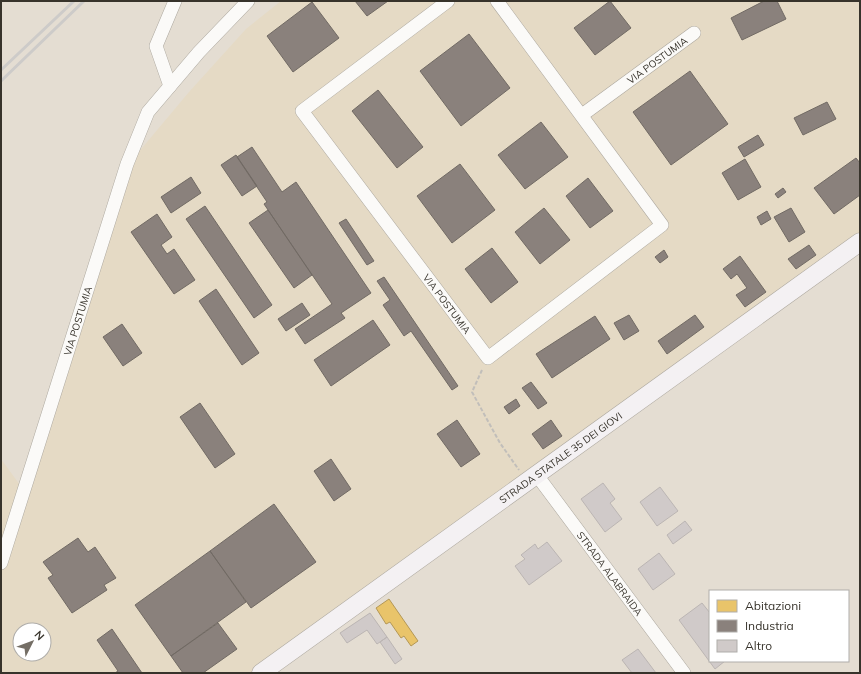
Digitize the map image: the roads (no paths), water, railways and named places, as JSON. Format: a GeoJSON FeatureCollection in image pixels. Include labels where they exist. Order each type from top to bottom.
{"type":"FeatureCollection","features":[{"type":"Feature","properties":{"kind":"main road","name":"STRADA STATALE 35 DEI GIOVI"},"geometry":{"type":"LineString","coordinates":[[261,673],[860,242]]}},
{"type":"Feature","properties":{"kind":"street"},"geometry":{"type":"LineString","coordinates":[[170,86],[156,46],[175,1]]}},
{"type":"Feature","properties":{"kind":"street","name":"VIA POSTUMIA"},"geometry":{"type":"LineString","coordinates":[[1,563],[127,164],[148,112],[199,52],[248,1]]}},
{"type":"Feature","properties":{"kind":"street","name":"VIA POSTUMIA"},"geometry":{"type":"LineString","coordinates":[[448,1],[302,111],[488,358],[662,225],[582,115],[694,33]]}},
{"type":"Feature","properties":{"kind":"street"},"geometry":{"type":"LineString","coordinates":[[497,1],[582,115]]}},
{"type":"Feature","properties":{"kind":"street","name":"STRADA ALABRAIDA"},"geometry":{"type":"LineString","coordinates":[[536,474],[684,673]]}},
{"type":"Feature","properties":{"kind":"railway"},"geometry":{"type":"LineString","coordinates":[[1,70],[74,1]]}},
{"type":"Feature","properties":{"kind":"railway"},"geometry":{"type":"LineString","coordinates":[[1,81],[84,1]]}}]}
